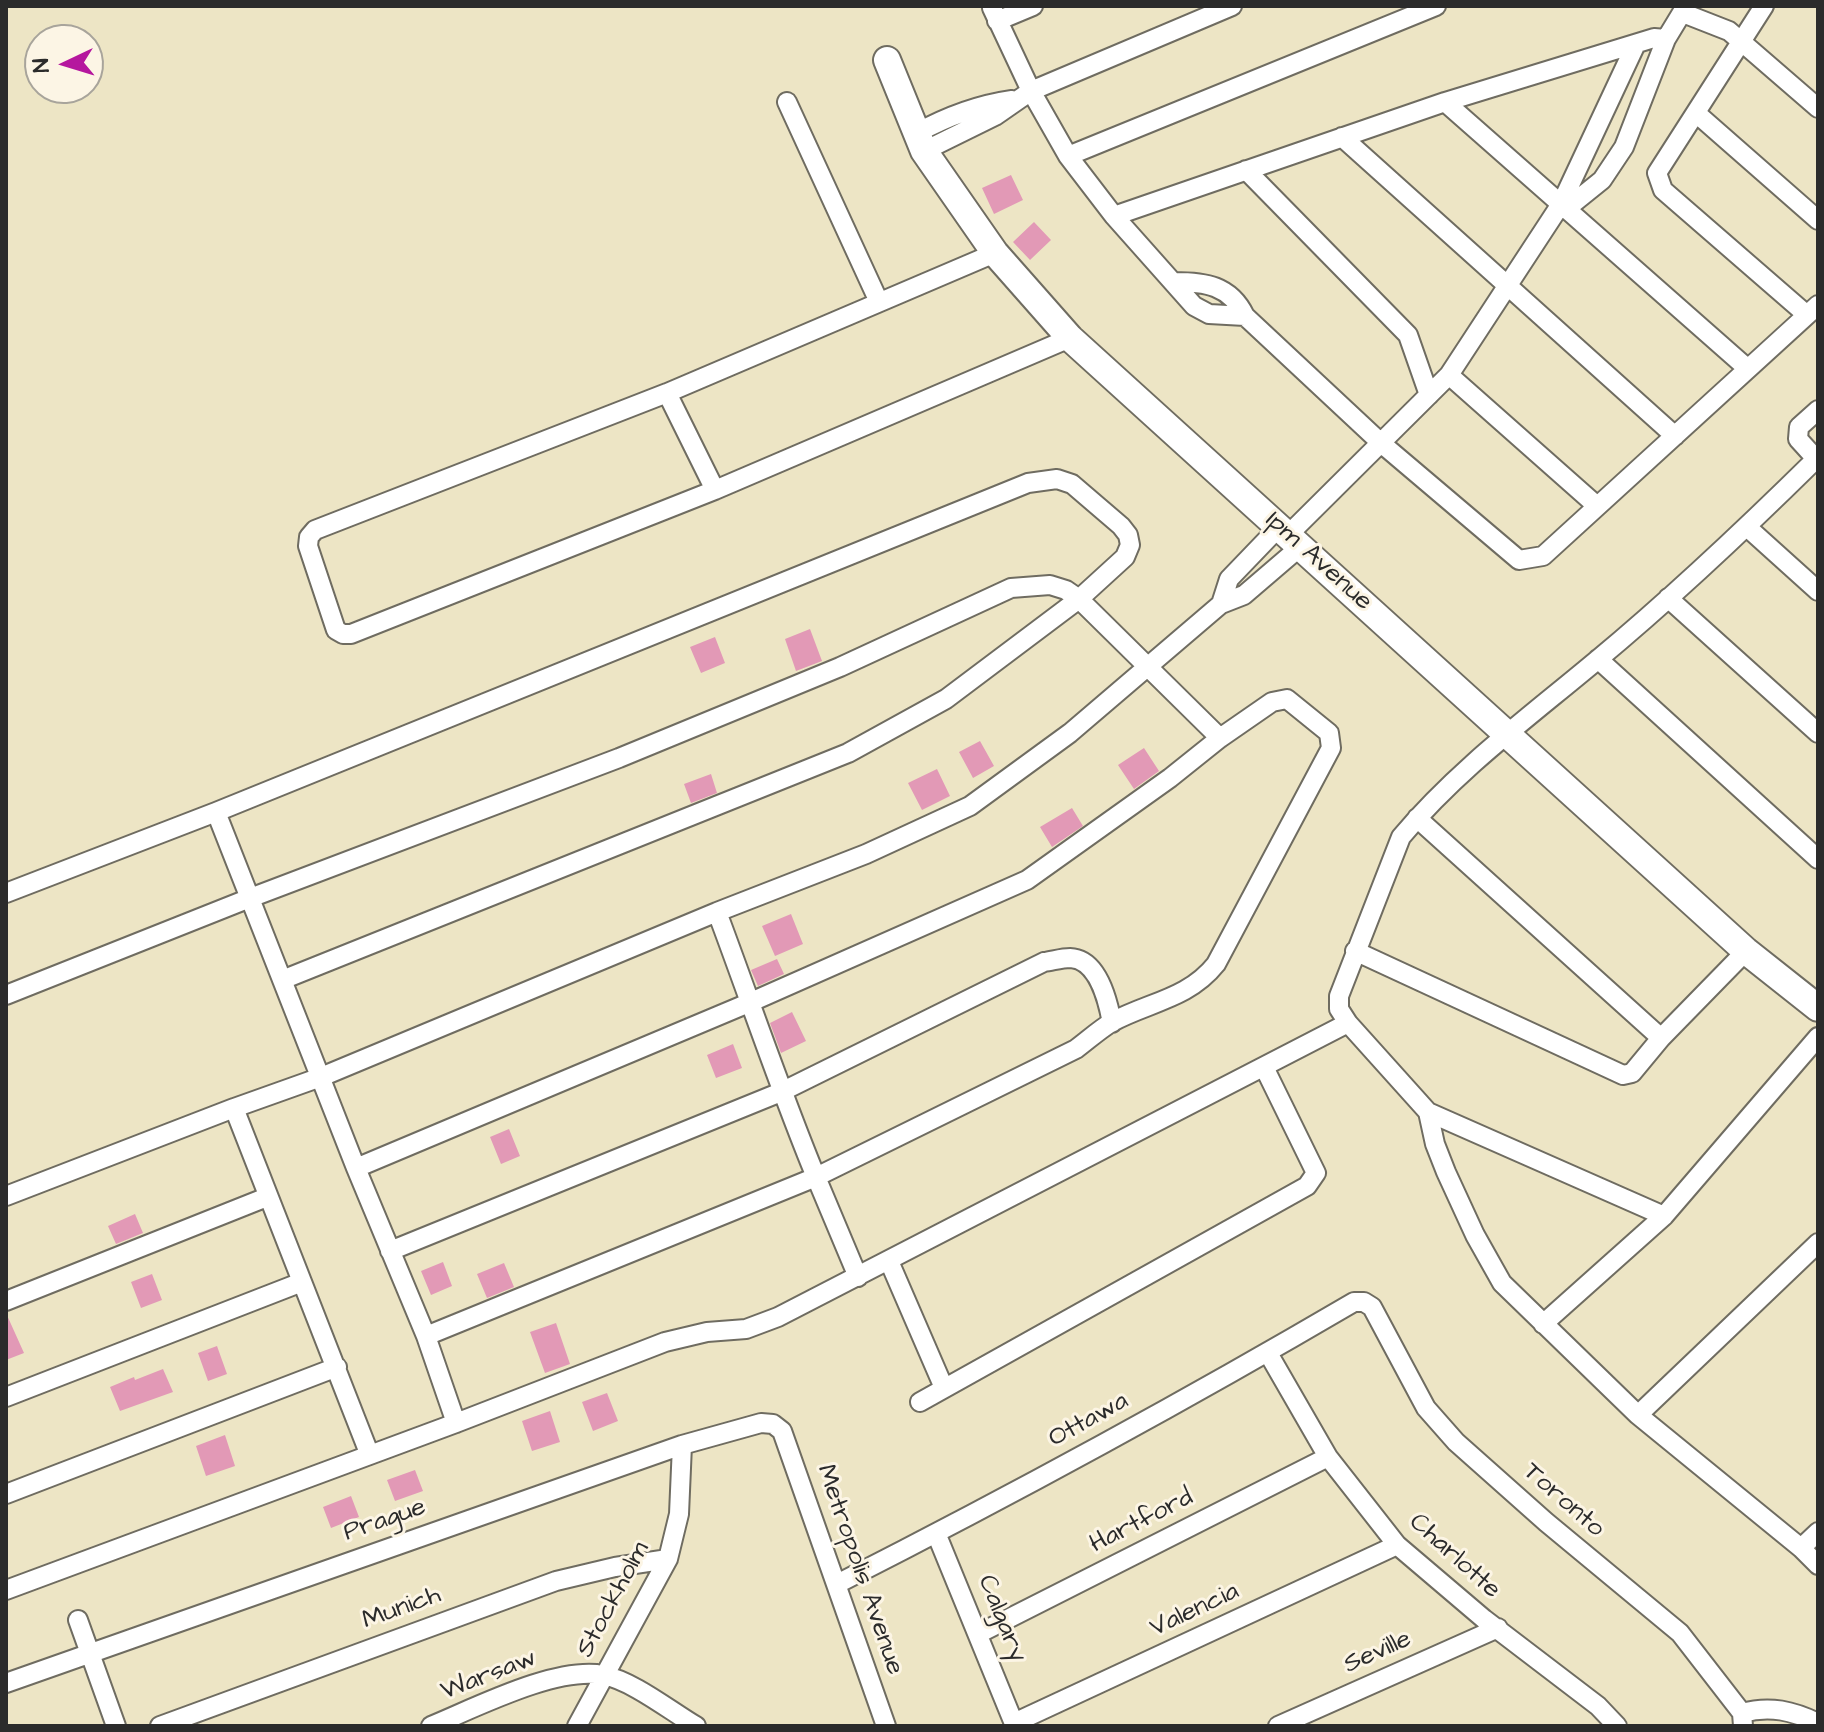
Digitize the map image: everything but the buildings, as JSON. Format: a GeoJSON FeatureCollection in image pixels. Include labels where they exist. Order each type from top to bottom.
{"type":"FeatureCollection","features":[{"type":"Feature","properties":{"kind":"street"},"geometry":{"type":"LineString","coordinates":[[1033,6],[994,14],[1023,95],[1114,216],[1194,306],[1209,314],[1245,316]]}},
{"type":"Feature","properties":{"kind":"street"},"geometry":{"type":"LineString","coordinates":[[920,142],[950,115],[1023,95],[1232,6]]}},
{"type":"Feature","properties":{"kind":"street"},"geometry":{"type":"LineString","coordinates":[[1068,156],[1436,6]]}},
{"type":"Feature","properties":{"kind":"street"},"geometry":{"type":"LineString","coordinates":[[1174,282],[1201,282],[1223,289],[1239,302],[1245,316],[1381,443],[1519,560],[1543,556],[1812,310],[1663,190],[1657,173],[1764,6]]}},
{"type":"Feature","properties":{"kind":"street"},"geometry":{"type":"LineString","coordinates":[[1564,206],[1602,180],[1624,147],[1666,39],[1684,9],[1742,40],[1818,108]]}},
{"type":"Feature","properties":{"kind":"street"},"geometry":{"type":"LineString","coordinates":[[1114,216],[1445,102],[1654,38],[1666,39]]}},
{"type":"Feature","properties":{"kind":"street"},"geometry":{"type":"LineString","coordinates":[[6,1196],[321,1077],[717,912],[866,854],[970,806],[1070,733],[1221,604],[1244,595],[1289,537],[1449,375],[1507,284],[1564,206],[1636,44]]}},
{"type":"Feature","properties":{"kind":"street","name":"Ipm Avenue"},"geometry":{"type":"LineString","coordinates":[[887,60],[920,142],[995,253],[1070,338],[1746,951],[1818,1008]]}},
{"type":"Feature","properties":{"kind":"street"},"geometry":{"type":"LineString","coordinates":[[787,102],[879,302]]}},
{"type":"Feature","properties":{"kind":"street"},"geometry":{"type":"LineString","coordinates":[[1445,102],[1748,369]]}},
{"type":"Feature","properties":{"kind":"street"},"geometry":{"type":"LineString","coordinates":[[1696,113],[1818,220]]}},
{"type":"Feature","properties":{"kind":"street"},"geometry":{"type":"LineString","coordinates":[[1342,137],[1675,436]]}},
{"type":"Feature","properties":{"kind":"street"},"geometry":{"type":"LineString","coordinates":[[1246,170],[1408,335],[1429,395]]}},
{"type":"Feature","properties":{"kind":"street"},"geometry":{"type":"LineString","coordinates":[[995,253],[667,393],[315,530],[309,537],[308,546],[336,630],[351,634],[715,490],[1070,338]]}},
{"type":"Feature","properties":{"kind":"street"},"geometry":{"type":"LineString","coordinates":[[1449,375],[1597,506]]}},
{"type":"Feature","properties":{"kind":"street"},"geometry":{"type":"LineString","coordinates":[[667,393],[715,490]]}},
{"type":"Feature","properties":{"kind":"street"},"geometry":{"type":"LineString","coordinates":[[1664,1216],[1428,1112],[1348,1023],[1339,1009],[1339,996],[1401,837],[1417,818],[1508,733],[1668,598],[1817,460],[1798,439],[1799,427],[1818,410]]}},
{"type":"Feature","properties":{"kind":"street"},"geometry":{"type":"LineString","coordinates":[[6,893],[216,812],[1028,483],[1057,479],[1072,484],[1103,508],[1128,535],[1130,545],[1125,557],[1079,599],[946,699],[848,753],[282,980]]}},
{"type":"Feature","properties":{"kind":"street"},"geometry":{"type":"LineString","coordinates":[[1747,527],[1818,591]]}},
{"type":"Feature","properties":{"kind":"street"},"geometry":{"type":"LineString","coordinates":[[1221,604],[1229,579],[1289,537]]}},
{"type":"Feature","properties":{"kind":"street"},"geometry":{"type":"LineString","coordinates":[[6,995],[250,898],[619,758],[840,667],[1011,588],[1050,585],[1066,590],[1079,599],[1220,738]]}},
{"type":"Feature","properties":{"kind":"street"},"geometry":{"type":"LineString","coordinates":[[1668,598],[1818,733]]}},
{"type":"Feature","properties":{"kind":"street"},"geometry":{"type":"LineString","coordinates":[[1598,659],[1818,859]]}},
{"type":"Feature","properties":{"kind":"street"},"geometry":{"type":"LineString","coordinates":[[356,1168],[751,1002],[1027,880],[1272,702],[1287,699],[1329,733],[1331,748],[1216,964],[1204,980],[1189,990],[1112,1023],[1076,1049],[816,1177],[426,1336]]}},
{"type":"Feature","properties":{"kind":"street"},"geometry":{"type":"LineString","coordinates":[[216,812],[356,1168],[426,1336],[456,1423]]}},
{"type":"Feature","properties":{"kind":"street"},"geometry":{"type":"LineString","coordinates":[[1417,818],[1661,1038]]}},
{"type":"Feature","properties":{"kind":"street"},"geometry":{"type":"LineString","coordinates":[[717,912],[781,1092],[858,1277]]}},
{"type":"Feature","properties":{"kind":"street"},"geometry":{"type":"LineString","coordinates":[[1355,951],[1623,1075],[1632,1073],[1661,1038],[1746,951]]}},
{"type":"Feature","properties":{"kind":"street"},"geometry":{"type":"LineString","coordinates":[[390,1251],[781,1092],[1044,962],[1072,958],[1088,965],[1107,995],[1112,1023]]}},
{"type":"Feature","properties":{"kind":"street"},"geometry":{"type":"LineString","coordinates":[[6,1590],[665,1342],[707,1332],[746,1329],[778,1317],[1348,1023]]}},
{"type":"Feature","properties":{"kind":"street"},"geometry":{"type":"LineString","coordinates":[[1543,1324],[1664,1216],[1818,1037]]}},
{"type":"Feature","properties":{"kind":"street"},"geometry":{"type":"LineString","coordinates":[[920,1402],[1313,1181],[1316,1173],[1264,1067]]}},
{"type":"Feature","properties":{"kind":"street"},"geometry":{"type":"LineString","coordinates":[[234,1108],[369,1453]]}},
{"type":"Feature","properties":{"kind":"street"},"geometry":{"type":"LineString","coordinates":[[1428,1112],[1435,1144],[1446,1172],[1475,1235],[1502,1283],[1638,1415],[1818,1565]]}},
{"type":"Feature","properties":{"kind":"street"},"geometry":{"type":"LineString","coordinates":[[6,1301],[267,1197]]}},
{"type":"Feature","properties":{"kind":"street"},"geometry":{"type":"LineString","coordinates":[[1638,1415],[1818,1243]]}},
{"type":"Feature","properties":{"kind":"street"},"geometry":{"type":"LineString","coordinates":[[889,1261],[944,1388]]}},
{"type":"Feature","properties":{"kind":"street"},"geometry":{"type":"LineString","coordinates":[[6,1397],[302,1282]]}},
{"type":"Feature","properties":{"kind":"street","name":"Ottawa"},"geometry":{"type":"LineString","coordinates":[[837,1584],[1268,1353],[1354,1302],[1364,1302]]}},
{"type":"Feature","properties":{"kind":"street","name":"Toronto"},"geometry":{"type":"LineString","coordinates":[[1364,1302],[1372,1307],[1426,1408],[1456,1442],[1546,1522],[1680,1633],[1743,1719]]}},
{"type":"Feature","properties":{"kind":"street","name":"Charlotte"},"geometry":{"type":"LineString","coordinates":[[1268,1353],[1328,1457],[1397,1545],[1484,1619],[1598,1706],[1617,1726]]}},
{"type":"Feature","properties":{"kind":"street"},"geometry":{"type":"LineString","coordinates":[[6,1494],[337,1367]]}},
{"type":"Feature","properties":{"kind":"street","name":"Prague"},"geometry":{"type":"LineString","coordinates":[[6,1683],[682,1445],[761,1423],[773,1424],[782,1431]]}},
{"type":"Feature","properties":{"kind":"street","name":"Metropolis Avenue"},"geometry":{"type":"LineString","coordinates":[[782,1431],[886,1726]]}},
{"type":"Feature","properties":{"kind":"street","name":"Stockholm"},"geometry":{"type":"LineString","coordinates":[[577,1726],[668,1559],[679,1514],[682,1445]]}},
{"type":"Feature","properties":{"kind":"street","name":"Hartford"},"geometry":{"type":"LineString","coordinates":[[980,1633],[1328,1457]]}},
{"type":"Feature","properties":{"kind":"street"},"geometry":{"type":"LineString","coordinates":[[1801,1548],[1818,1532]]}},
{"type":"Feature","properties":{"kind":"street","name":"Calgary"},"geometry":{"type":"LineString","coordinates":[[936,1533],[980,1633],[1015,1724]]}},
{"type":"Feature","properties":{"kind":"street","name":"Valencia"},"geometry":{"type":"LineString","coordinates":[[1015,1724],[1397,1545]]}},
{"type":"Feature","properties":{"kind":"street","name":"Munich"},"geometry":{"type":"LineString","coordinates":[[160,1726],[556,1581],[668,1559]]}},
{"type":"Feature","properties":{"kind":"street"},"geometry":{"type":"LineString","coordinates":[[78,1620],[116,1726]]}},
{"type":"Feature","properties":{"kind":"street","name":"Seville"},"geometry":{"type":"LineString","coordinates":[[1278,1726],[1498,1628]]}},
{"type":"Feature","properties":{"kind":"street","name":"Warsaw"},"geometry":{"type":"LineString","coordinates":[[431,1726],[535,1684],[581,1674],[604,1675],[629,1686],[696,1726]]}},
{"type":"Feature","properties":{"kind":"street"},"geometry":{"type":"LineString","coordinates":[[1743,1719],[1760,1708],[1797,1713],[1818,1723]]}}]}
